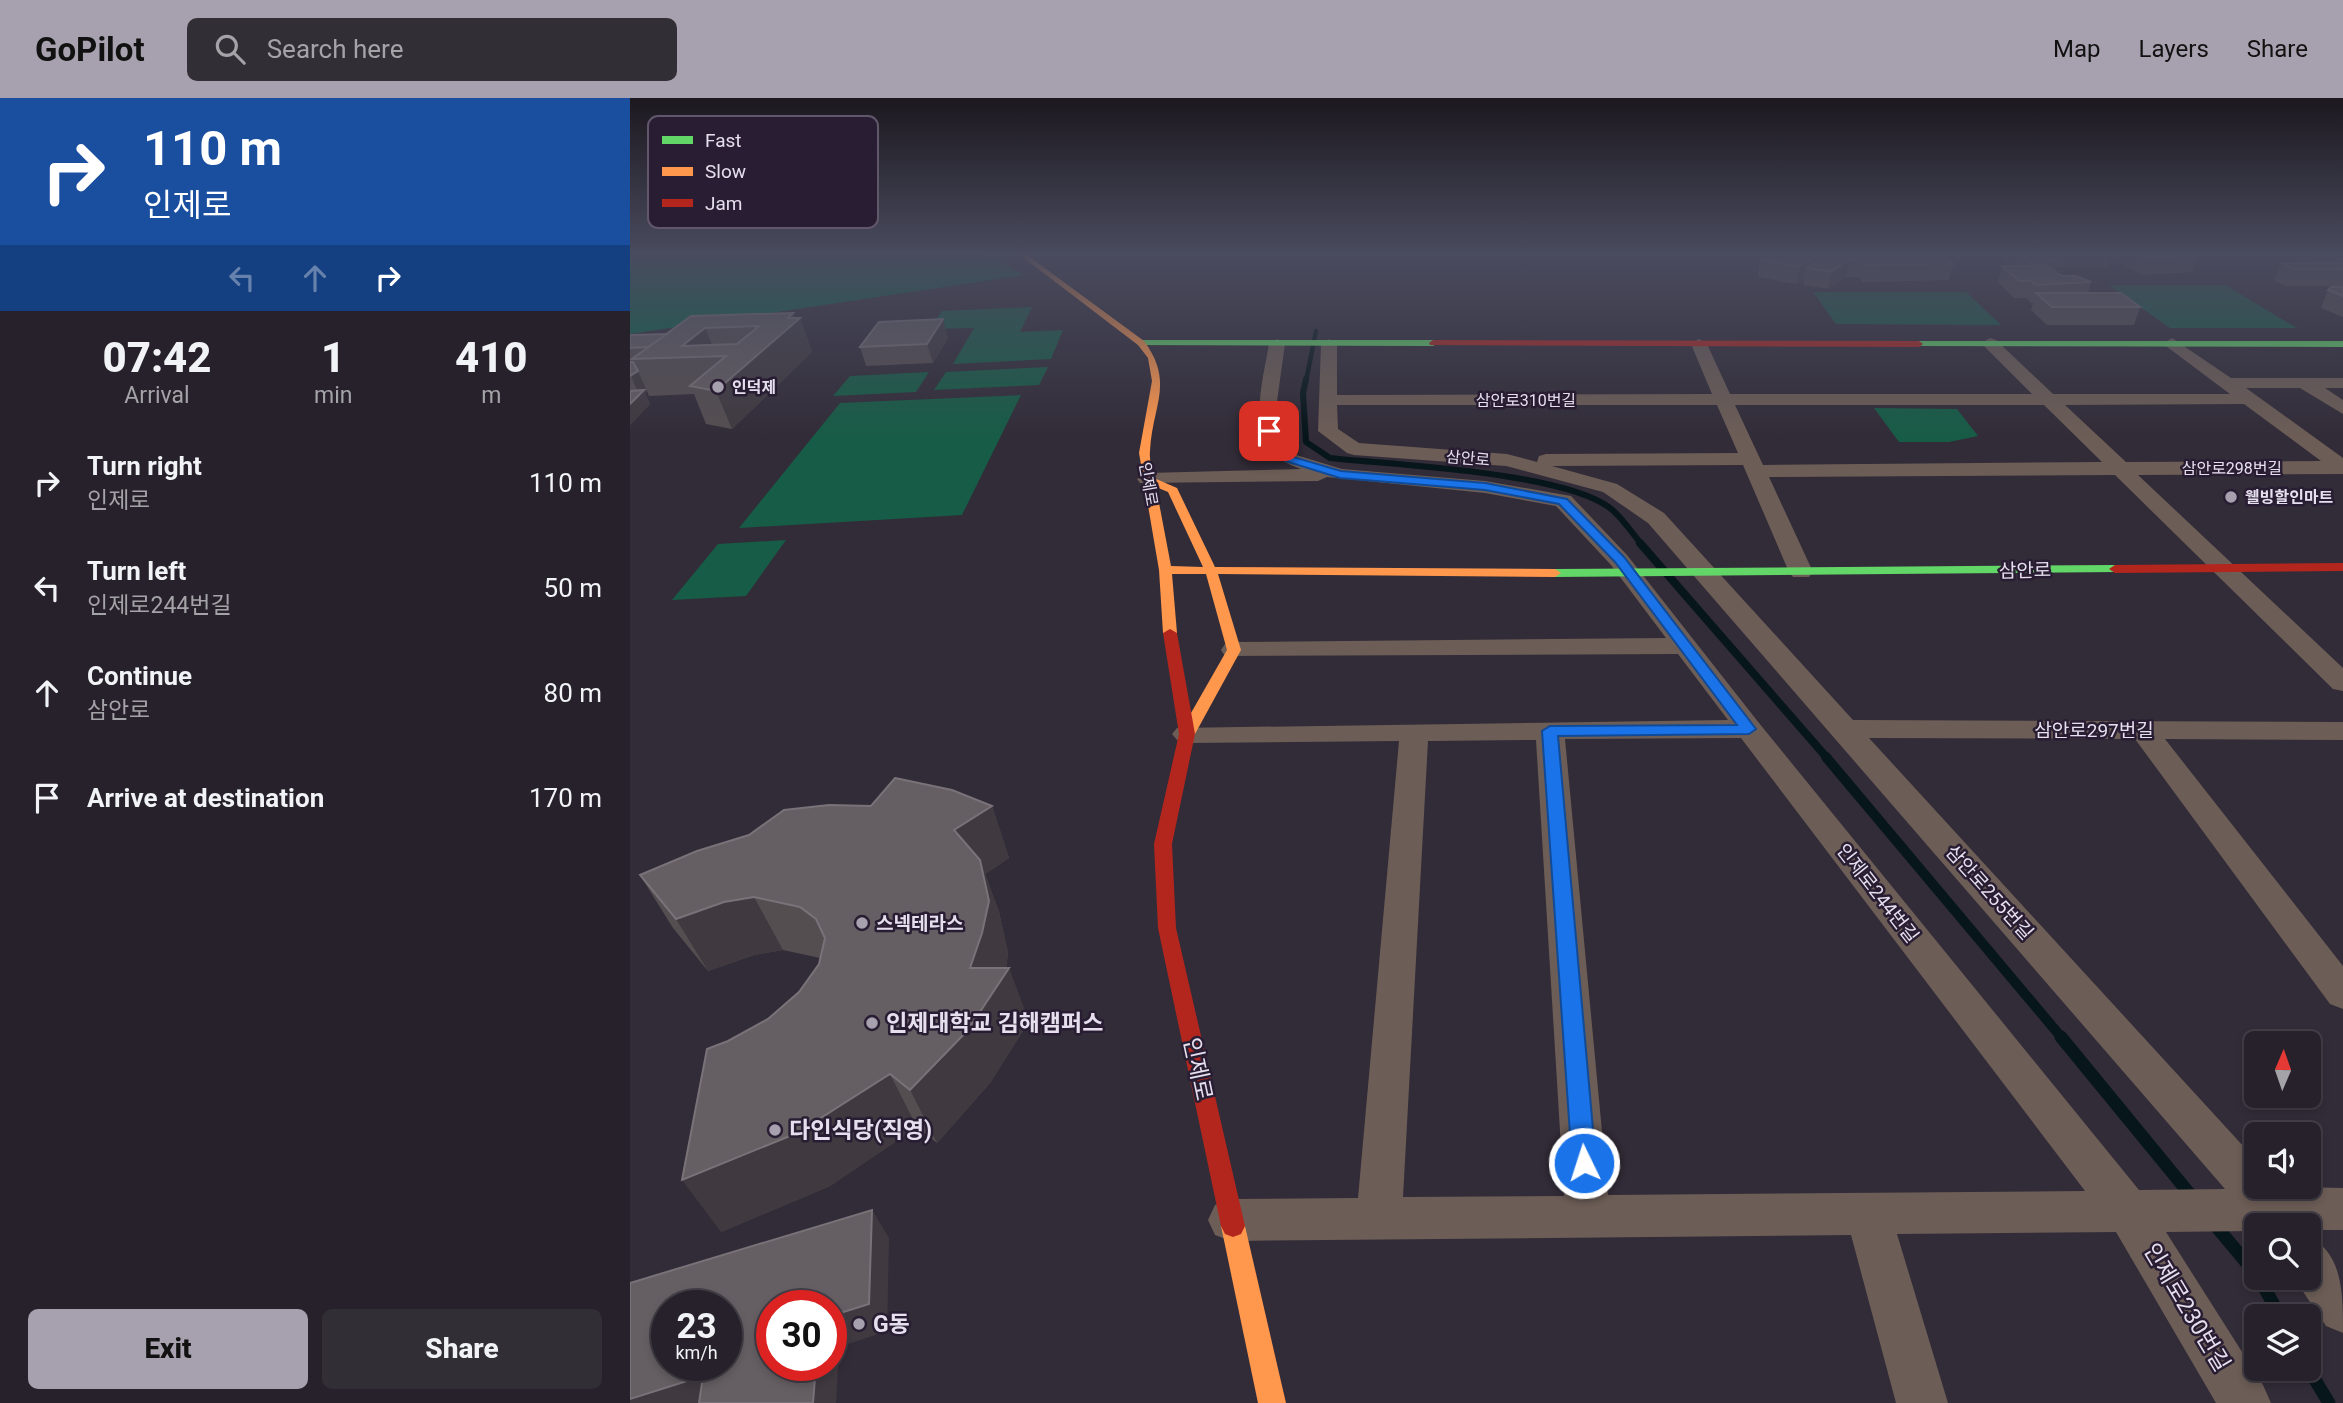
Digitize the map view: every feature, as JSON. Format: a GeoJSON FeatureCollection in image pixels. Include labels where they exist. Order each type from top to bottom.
{"type":"FeatureCollection","features":[{"type":"Feature","properties":{"kind":"main road","name":"인제로"},"geometry":{"type":"LineString","coordinates":[[1105,316],[1141,343],[1152,358],[1157,381],[1144,453],[1166,570],[1169,628],[1187,734],[1163,844],[1167,928],[1272,1403]]}},
{"type":"Feature","properties":{"kind":"main road"},"geometry":{"type":"LineString","coordinates":[[1141,343],[2343,344]]}},
{"type":"Feature","properties":{"kind":"main road"},"geometry":{"type":"LineString","coordinates":[[1147,480],[1173,490],[1211,571],[1234,650],[1187,734]]}},
{"type":"Feature","properties":{"kind":"main road","name":"삼안로"},"geometry":{"type":"LineString","coordinates":[[1701,573],[2343,567]]}},
{"type":"Feature","properties":{"kind":"main road"},"geometry":{"type":"LineString","coordinates":[[1166,570],[1701,573]]}},
{"type":"Feature","properties":{"kind":"street"},"geometry":{"type":"LineString","coordinates":[[1990,343],[2343,683]]}},
{"type":"Feature","properties":{"kind":"street"},"geometry":{"type":"LineString","coordinates":[[2172,343],[2342,468]]}},
{"type":"Feature","properties":{"kind":"street","name":"삼안로"},"geometry":{"type":"LineString","coordinates":[[1284,344],[1268,401],[1269,431],[1289,459],[1340,475],[1485,486],[1563,501],[1635,573]]}},
{"type":"Feature","properties":{"kind":"street","name":"삼안로"},"geometry":{"type":"LineString","coordinates":[[1327,344],[1328,431],[1354,449],[1507,460],[1610,488],[1656,518],[1701,573]]}},
{"type":"Feature","properties":{"kind":"street"},"geometry":{"type":"LineString","coordinates":[[1699,344],[1801,572]]}},
{"type":"Feature","properties":{"kind":"street"},"geometry":{"type":"LineString","coordinates":[[2226,383],[2343,383]]}},
{"type":"Feature","properties":{"kind":"street"},"geometry":{"type":"LineString","coordinates":[[2304,383],[2343,408]]}},
{"type":"Feature","properties":{"kind":"street"},"geometry":{"type":"LineString","coordinates":[[2049,399],[2248,399]]}},
{"type":"Feature","properties":{"kind":"street","name":"삼안로310번길"},"geometry":{"type":"LineString","coordinates":[[1328,400],[2049,399]]}},
{"type":"Feature","properties":{"kind":"street"},"geometry":{"type":"LineString","coordinates":[[1507,460],[2122,468]]}},
{"type":"Feature","properties":{"kind":"street","name":"삼안로298번길"},"geometry":{"type":"LineString","coordinates":[[2122,468],[2342,468]]}},
{"type":"Feature","properties":{"kind":"street"},"geometry":{"type":"LineString","coordinates":[[1147,480],[1340,475]]}},
{"type":"Feature","properties":{"kind":"street","name":"인제로244번길"},"geometry":{"type":"LineString","coordinates":[[1635,573],[1684,646],[1749,729],[2138,1210]]}},
{"type":"Feature","properties":{"kind":"street","name":"삼안로255번길"},"geometry":{"type":"LineString","coordinates":[[1701,573],[1844,729],[2269,1213]]}},
{"type":"Feature","properties":{"kind":"street"},"geometry":{"type":"LineString","coordinates":[[1234,650],[1684,646]]}},
{"type":"Feature","properties":{"kind":"street"},"geometry":{"type":"LineString","coordinates":[[1187,734],[1749,729]]}},
{"type":"Feature","properties":{"kind":"street","name":"삼안로297번길"},"geometry":{"type":"LineString","coordinates":[[1844,729],[2343,731]]}},
{"type":"Feature","properties":{"kind":"street"},"geometry":{"type":"LineString","coordinates":[[2143,730],[2343,994]]}},
{"type":"Feature","properties":{"kind":"street"},"geometry":{"type":"LineString","coordinates":[[1550,731],[1588,1217]]}},
{"type":"Feature","properties":{"kind":"street"},"geometry":{"type":"LineString","coordinates":[[1379,1219],[1414,732]]}},
{"type":"Feature","properties":{"kind":"street"},"geometry":{"type":"LineString","coordinates":[[2295,1213],[2343,1209]]}},
{"type":"Feature","properties":{"kind":"street"},"geometry":{"type":"LineString","coordinates":[[1231,1220],[2138,1210],[2244,1214]]}},
{"type":"Feature","properties":{"kind":"street","name":"인제로230번길"},"geometry":{"type":"LineString","coordinates":[[2138,1210],[2245,1403]]}},
{"type":"Feature","properties":{"kind":"street"},"geometry":{"type":"LineString","coordinates":[[1868,1213],[1922,1403]]}},
{"type":"Feature","properties":{"kind":"street"},"geometry":{"type":"LineString","coordinates":[[2321,1277],[2343,1308]]}},
{"type":"Feature","properties":{"kind":"green space"},"geometry":{"type":"Polygon","coordinates":[[[630,316],[751,316],[630,334],[630,316]]]}},
{"type":"Feature","properties":{"kind":"green space"},"geometry":{"type":"Polygon","coordinates":[[[938,316],[1028,316],[1020,332],[1063,330],[1051,359],[953,364],[974,328],[929,329],[938,316]]]}},
{"type":"Feature","properties":{"kind":"green space"},"geometry":{"type":"Polygon","coordinates":[[[1830,316],[1991,316],[2001,325],[1836,324],[1830,316]]]}},
{"type":"Feature","properties":{"kind":"green space"},"geometry":{"type":"Polygon","coordinates":[[[2153,316],[2277,316],[2297,328],[2170,328],[2153,316]]]}},
{"type":"Feature","properties":{"kind":"green space"},"geometry":{"type":"Polygon","coordinates":[[[1048,367],[1039,385],[934,390],[946,372],[1048,367]]]}},
{"type":"Feature","properties":{"kind":"green space"},"geometry":{"type":"Polygon","coordinates":[[[929,372],[916,392],[833,396],[850,376],[929,372]]]}},
{"type":"Feature","properties":{"kind":"green space"},"geometry":{"type":"Polygon","coordinates":[[[1021,395],[962,515],[739,528],[840,403],[1021,395]]]}},
{"type":"Feature","properties":{"kind":"green space"},"geometry":{"type":"Polygon","coordinates":[[[1874,408],[1957,409],[1978,436],[1949,442],[1899,442],[1874,408]]]}},
{"type":"Feature","properties":{"kind":"green space"},"geometry":{"type":"Polygon","coordinates":[[[786,540],[746,596],[672,600],[718,544],[786,540]]]}},
{"type":"Feature","properties":{"kind":"building"},"geometry":{"type":"Polygon","coordinates":[[[691,316],[800,318],[716,391],[690,386],[726,356],[632,359],[691,316]],[[759,326],[705,328],[682,346],[737,344],[759,326]]]}},
{"type":"Feature","properties":{"kind":"building"},"geometry":{"type":"Polygon","coordinates":[[[943,319],[927,344],[860,347],[879,322],[943,319]]]}},
{"type":"Feature","properties":{"kind":"building"},"geometry":{"type":"Polygon","coordinates":[[[667,334],[648,347],[630,348],[630,335],[667,334]]]}},
{"type":"Feature","properties":{"kind":"building"},"geometry":{"type":"Polygon","coordinates":[[[630,362],[633,362],[638,371],[630,376],[630,362]]]}},
{"type":"Feature","properties":{"kind":"building"},"geometry":{"type":"Polygon","coordinates":[[[644,390],[630,404],[630,391],[644,390]]]}},
{"type":"Feature","properties":{"kind":"building"},"geometry":{"type":"Polygon","coordinates":[[[895,778],[952,790],[992,806],[954,830],[980,860],[989,901],[970,968],[1009,968],[968,1030],[910,1090],[890,1074],[797,1133],[682,1180],[707,1049],[768,1019],[799,992],[819,964],[825,938],[816,919],[800,907],[754,897],[724,902],[676,919],[640,875],[697,851],[749,835],[784,810],[829,805],[871,806],[895,778]]]}},
{"type":"Feature","properties":{"kind":"building"},"geometry":{"type":"Polygon","coordinates":[[[872,1210],[869,1304],[847,1311],[847,1290],[756,1290],[756,1381],[815,1381],[813,1403],[699,1403],[702,1381],[742,1381],[742,1290],[651,1290],[651,1381],[687,1381],[630,1399],[630,1283],[872,1210]]]}},
{"type":"Feature","properties":{"kind":"waterway"},"geometry":{"type":"LineString","coordinates":[[1306,381],[1316,331]]}},
{"type":"Feature","properties":{"kind":"waterway"},"geometry":{"type":"LineString","coordinates":[[1306,379],[1303,393],[1306,442],[1330,458],[1476,472],[1555,486],[1587,496],[1610,508],[1642,545]]}},
{"type":"Feature","properties":{"kind":"waterway"},"geometry":{"type":"LineString","coordinates":[[1640,543],[1828,759]]}},
{"type":"Feature","properties":{"kind":"waterway"},"geometry":{"type":"LineString","coordinates":[[1826,757],[2062,1038]]}},
{"type":"Feature","properties":{"kind":"waterway"},"geometry":{"type":"LineString","coordinates":[[2061,1037],[2193,1198]]}},
{"type":"Feature","properties":{"kind":"waterway"},"geometry":{"type":"LineString","coordinates":[[2215,1225],[2244,1260]]}},
{"type":"Feature","properties":{"kind":"waterway"},"geometry":{"type":"LineString","coordinates":[[2266,1290],[2273,1304]]}},
{"type":"Feature","properties":{"kind":"waterway"},"geometry":{"type":"LineString","coordinates":[[2316,1381],[2329,1403]]}},
{"type":"Feature","properties":{"kind":"traffic: fast"},"geometry":{"type":"LineString","coordinates":[[1141,343],[1433,343]]}},
{"type":"Feature","properties":{"kind":"traffic: fast"},"geometry":{"type":"LineString","coordinates":[[1919,344],[2343,344]]}},
{"type":"Feature","properties":{"kind":"traffic: fast"},"geometry":{"type":"LineString","coordinates":[[1555,573],[2115,569]]}},
{"type":"Feature","properties":{"kind":"traffic: slow"},"geometry":{"type":"LineString","coordinates":[[1105,316],[1141,343],[1152,358],[1157,381],[1144,453],[1165,570],[1170,633]]}},
{"type":"Feature","properties":{"kind":"traffic: slow"},"geometry":{"type":"LineString","coordinates":[[1147,479],[1173,490],[1211,571],[1234,650],[1187,734]]}},
{"type":"Feature","properties":{"kind":"traffic: slow"},"geometry":{"type":"LineString","coordinates":[[1165,570],[1555,573]]}},
{"type":"Feature","properties":{"kind":"traffic: slow"},"geometry":{"type":"LineString","coordinates":[[1233,1226],[1272,1403]]}},
{"type":"Feature","properties":{"kind":"traffic: jam"},"geometry":{"type":"LineString","coordinates":[[1433,343],[1919,344]]}},
{"type":"Feature","properties":{"kind":"traffic: jam"},"geometry":{"type":"LineString","coordinates":[[2115,569],[2343,567]]}},
{"type":"Feature","properties":{"kind":"traffic: jam"},"geometry":{"type":"LineString","coordinates":[[1170,633],[1187,734],[1163,844],[1167,928],[1233,1226]]}},
{"type":"Feature","properties":{"kind":"place","name":"인덕제"},"geometry":{"type":"Point","coordinates":[718,387]}},
{"type":"Feature","properties":{"kind":"place","name":"웰빙할인마트"},"geometry":{"type":"Point","coordinates":[2231,497]}},
{"type":"Feature","properties":{"kind":"place","name":"스넥테라스"},"geometry":{"type":"Point","coordinates":[862,923]}},
{"type":"Feature","properties":{"kind":"place","name":"인제대학교 김해캠퍼스"},"geometry":{"type":"Point","coordinates":[872,1023]}},
{"type":"Feature","properties":{"kind":"place","name":"다인식당(직영)"},"geometry":{"type":"Point","coordinates":[775,1130]}},
{"type":"Feature","properties":{"kind":"place","name":"G동"},"geometry":{"type":"Point","coordinates":[859,1324]}},
{"type":"Feature","properties":{"kind":"route"},"geometry":{"type":"LineString","coordinates":[[1269,431],[1289,459],[1340,475],[1485,486],[1563,501],[1630,573],[1749,729],[1550,731],[1584,1163]]}}]}
